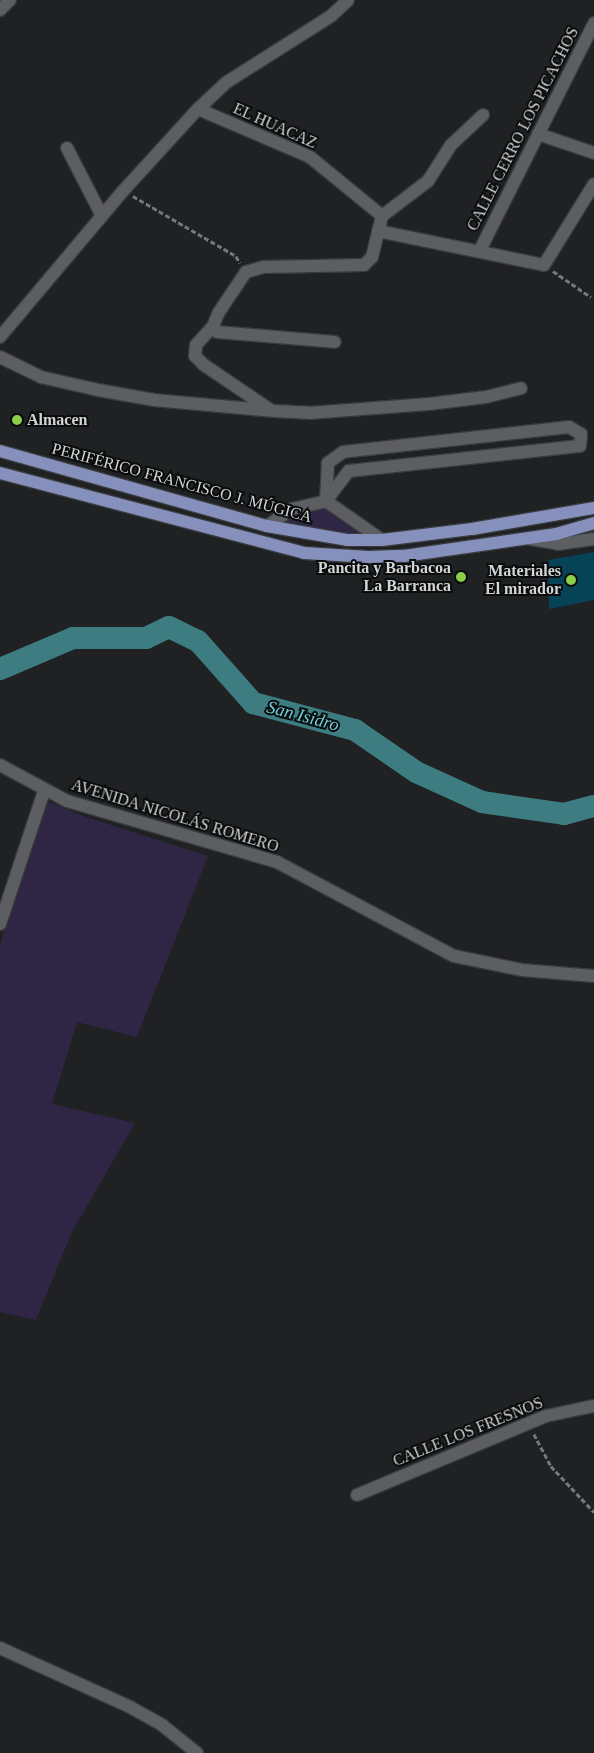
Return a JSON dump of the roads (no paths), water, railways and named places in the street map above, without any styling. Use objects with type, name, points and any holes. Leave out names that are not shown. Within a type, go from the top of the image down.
[{"type":"main road","name":"PERIFÉRICO FRANCISCO J. MÚGICA","points":[[0,451],[267,526],[347,540],[382,540],[472,529],[594,508]]},
{"type":"main road","points":[[0,473],[304,553],[369,557],[404,556],[529,538],[594,523]]},
{"type":"street","points":[[0,10],[10,0]]},
{"type":"street","points":[[0,337],[123,191],[198,110],[227,82],[331,16],[348,0]]},
{"type":"street","name":"CALLE CERRO LOS PICACHOS","points":[[480,250],[594,23]]},
{"type":"street","name":"EL HUACAZ","points":[[198,110],[310,157],[382,216]]},
{"type":"street","points":[[273,411],[195,356],[196,345],[213,326],[218,312],[246,272],[258,267],[364,265],[372,257],[382,216],[428,181],[451,145],[483,115]]},
{"type":"street","points":[[538,134],[594,153]]},
{"type":"street","points":[[67,148],[102,216]]},
{"type":"street","points":[[378,230],[544,265],[594,184]]},
{"type":"street","points":[[213,326],[217,332],[335,342]]},
{"type":"street","points":[[0,357],[41,377],[98,390],[154,400],[273,411],[309,413],[429,404],[486,397],[521,388]]},
{"type":"street","points":[[267,526],[292,509],[326,501],[349,471],[580,446],[582,437],[574,427],[502,437],[400,445],[334,456],[328,463],[326,501]]},
{"type":"street","points":[[564,428],[565,447]]},
{"type":"street","points":[[502,437],[504,454]]},
{"type":"street","points":[[400,445],[403,464]]},
{"type":"street","points":[[326,501],[382,540]]},
{"type":"street","points":[[529,538],[558,544],[594,539]]},
{"type":"street","name":"AVENIDA NICOLÁS ROMERO","points":[[0,765],[67,802],[277,862],[454,956],[522,970],[594,976]]},
{"type":"street","points":[[0,924],[44,791]]},
{"type":"street","name":"CALLE LOS FRESNOS","points":[[357,1494],[546,1416],[594,1406]]},
{"type":"street","points":[[0,1648],[130,1707],[162,1725],[197,1753]]},
{"type":"waterway","name":"San Isidro","points":[[0,669],[73,638],[146,638],[169,627],[198,641],[253,703],[355,730],[416,772],[482,802],[564,814],[594,806]]},
{"type":"place","name":"Almacen","points":[[17,420]]},
{"type":"place","name":"Pancita y Barbacoa La Barranca","points":[[461,577]]},
{"type":"place","name":"Materiales El mirador","points":[[571,580]]}]
